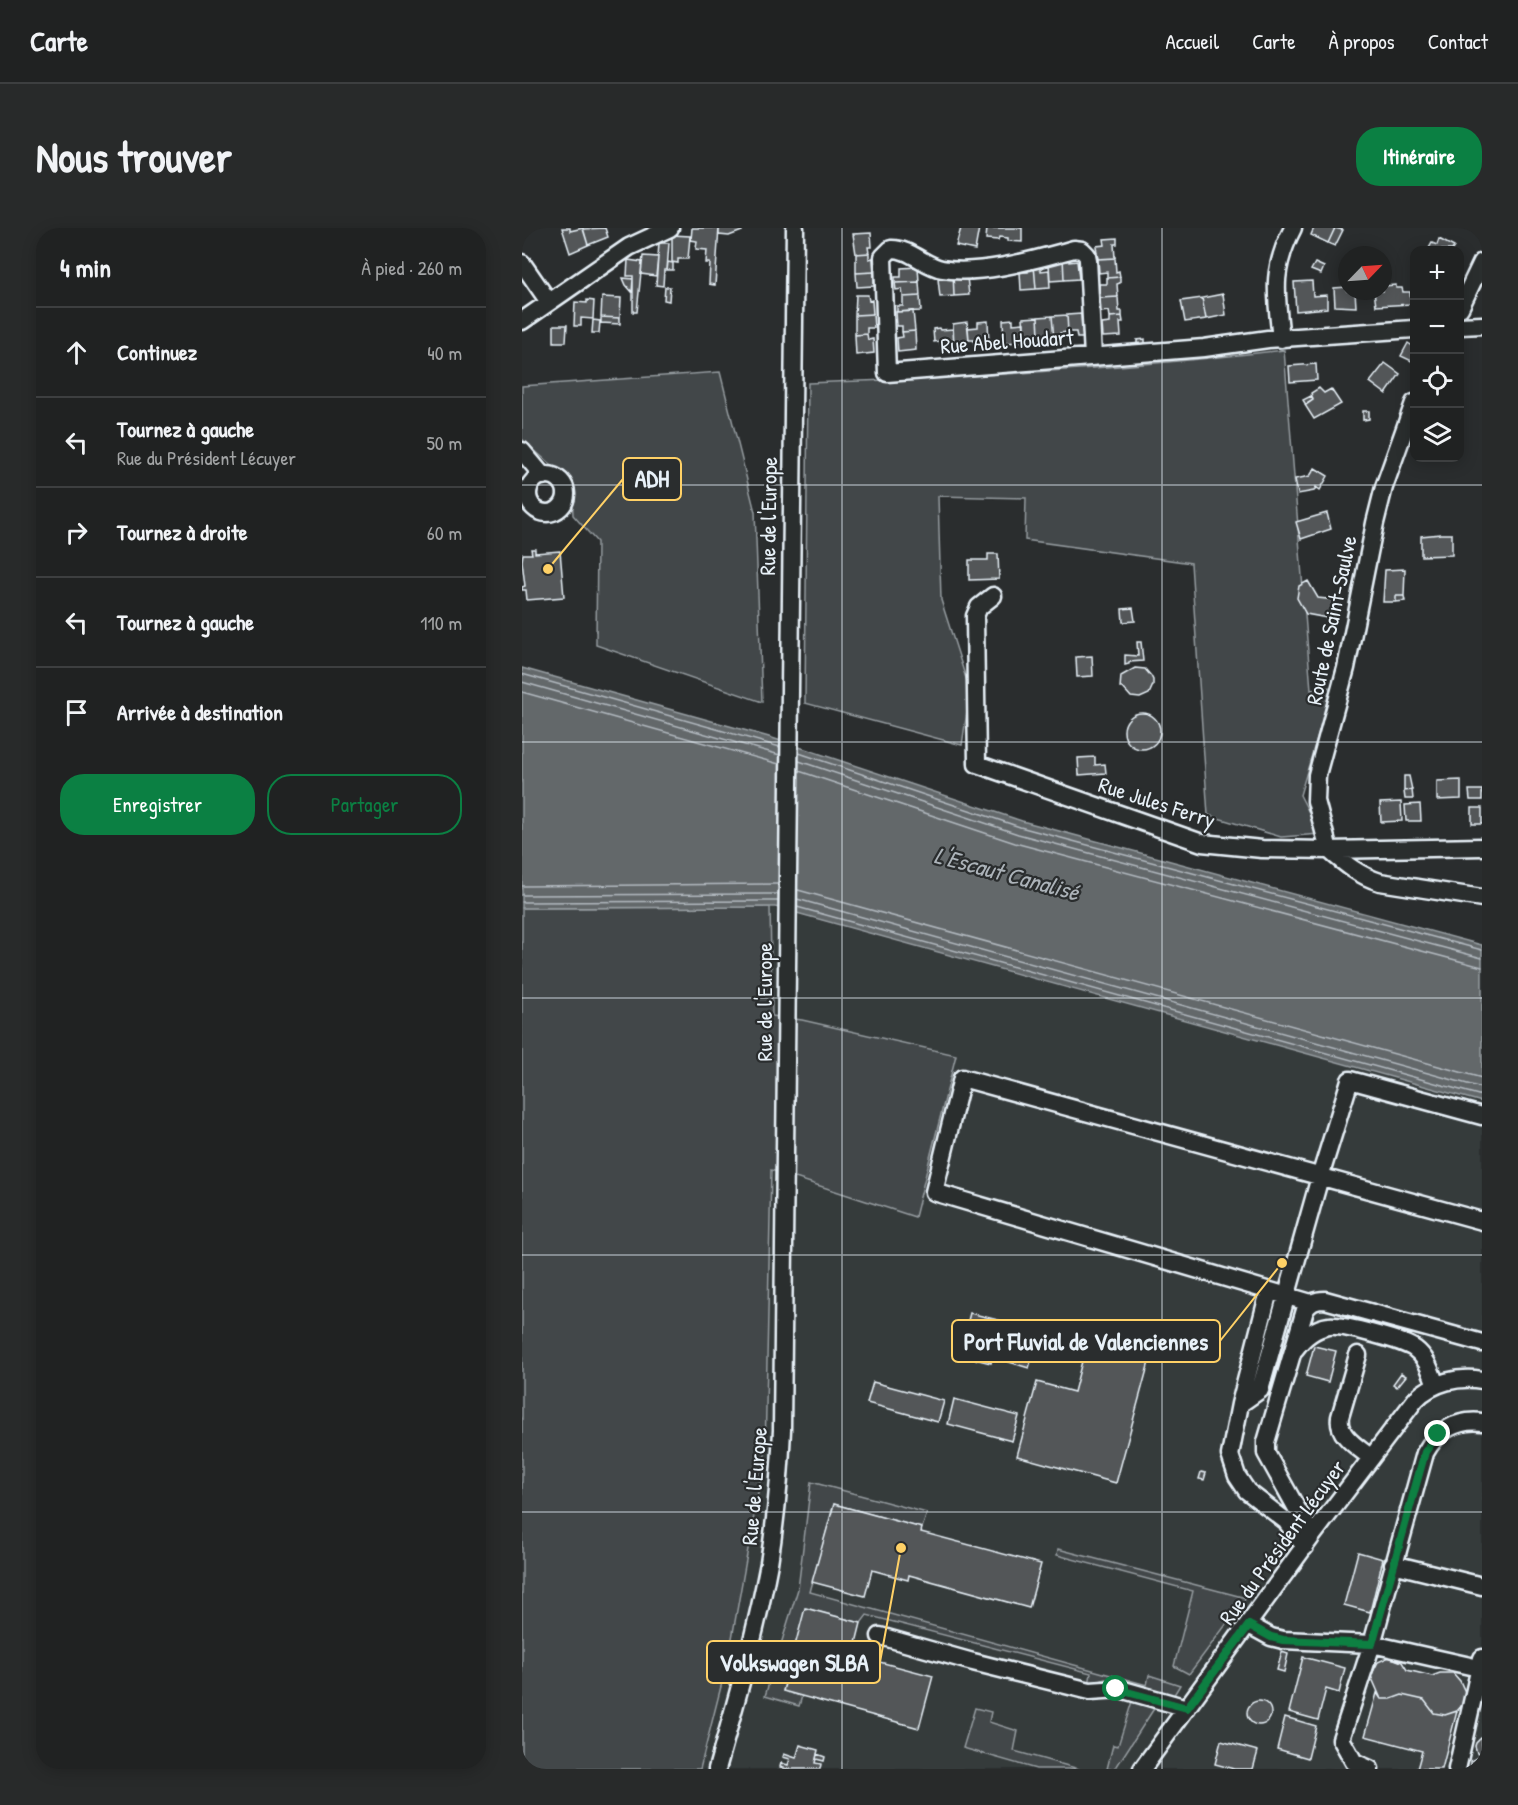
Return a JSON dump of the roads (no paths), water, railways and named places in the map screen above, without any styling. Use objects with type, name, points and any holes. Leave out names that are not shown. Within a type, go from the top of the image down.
[{"type":"street","points":[[522,321],[629,247],[670,228]]},
{"type":"street","name":"Rue de l'Europe","points":[[717,1769],[763,1590],[779,1484],[783,1406],[795,228]]},
{"type":"street","points":[[1281,339],[1276,273],[1280,256],[1293,228]]},
{"type":"street","name":"Rue Abel Houdart","points":[[900,249],[933,266],[951,270],[997,267],[1074,249],[1082,250],[1088,260],[1093,357],[886,373],[882,261],[888,251],[900,249]]},
{"type":"street","points":[[1464,300],[1482,261]]},
{"type":"street","points":[[522,263],[549,302]]},
{"type":"street","points":[[1464,326],[1482,325]]},
{"type":"street","points":[[1093,357],[1410,329]]},
{"type":"street","name":"Route de Saint-Saulve","points":[[1329,850],[1316,801],[1317,775],[1346,668],[1384,487],[1412,408]]},
{"type":"street","points":[[522,451],[543,476]]},
{"type":"street","name":"Rue Jules Ferry","points":[[993,596],[979,607],[975,616],[977,764],[1192,841],[1262,849],[1482,847]]},
{"type":"street","points":[[1329,850],[1349,867],[1380,882],[1482,898]]},
{"type":"street","points":[[1311,1304],[934,1192],[962,1078],[1482,1221]]},
{"type":"street","points":[[1240,1404],[1260,1390],[1350,1080],[1482,1116]]},
{"type":"street","points":[[1269,1291],[1240,1404],[1230,1449],[1231,1460],[1237,1476],[1252,1496],[1286,1521],[1308,1542]]},
{"type":"street","points":[[1308,1542],[1266,1453],[1266,1442],[1305,1311],[1311,1304],[1316,1300],[1325,1300],[1482,1343]]},
{"type":"street","points":[[1292,1352],[1305,1338],[1318,1329],[1327,1326],[1341,1326],[1412,1346],[1425,1359],[1436,1385]]},
{"type":"street","points":[[1358,1355],[1340,1417],[1340,1425],[1348,1439],[1371,1458]]},
{"type":"street","name":"Rue du Président Lécuyer","points":[[1142,1769],[1416,1399],[1436,1385],[1454,1379],[1482,1380]]},
{"type":"street","points":[[1370,1769],[1354,1762],[1341,1739],[1372,1644],[1425,1452],[1438,1434],[1451,1426],[1466,1422],[1482,1422]]},
{"type":"street","points":[[1393,1564],[1482,1586]]},
{"type":"street","points":[[1249,1625],[1271,1637],[1283,1640],[1372,1644],[1481,1662],[1458,1769]]},
{"type":"street","points":[[880,1636],[1090,1691],[1120,1689],[1187,1708]]},
{"type":"water","name":"L'Escaut Canalisé","points":[[522,668],[769,737],[1022,821],[1482,945],[1482,1102],[775,907],[522,908]]},
{"type":"place","name":"ADH","points":[[548,569]]},
{"type":"place","name":"Port Fluvial de Valenciennes","points":[[1282,1263]]},
{"type":"place","name":"Volkswagen SLBA","points":[[901,1548]]}]
